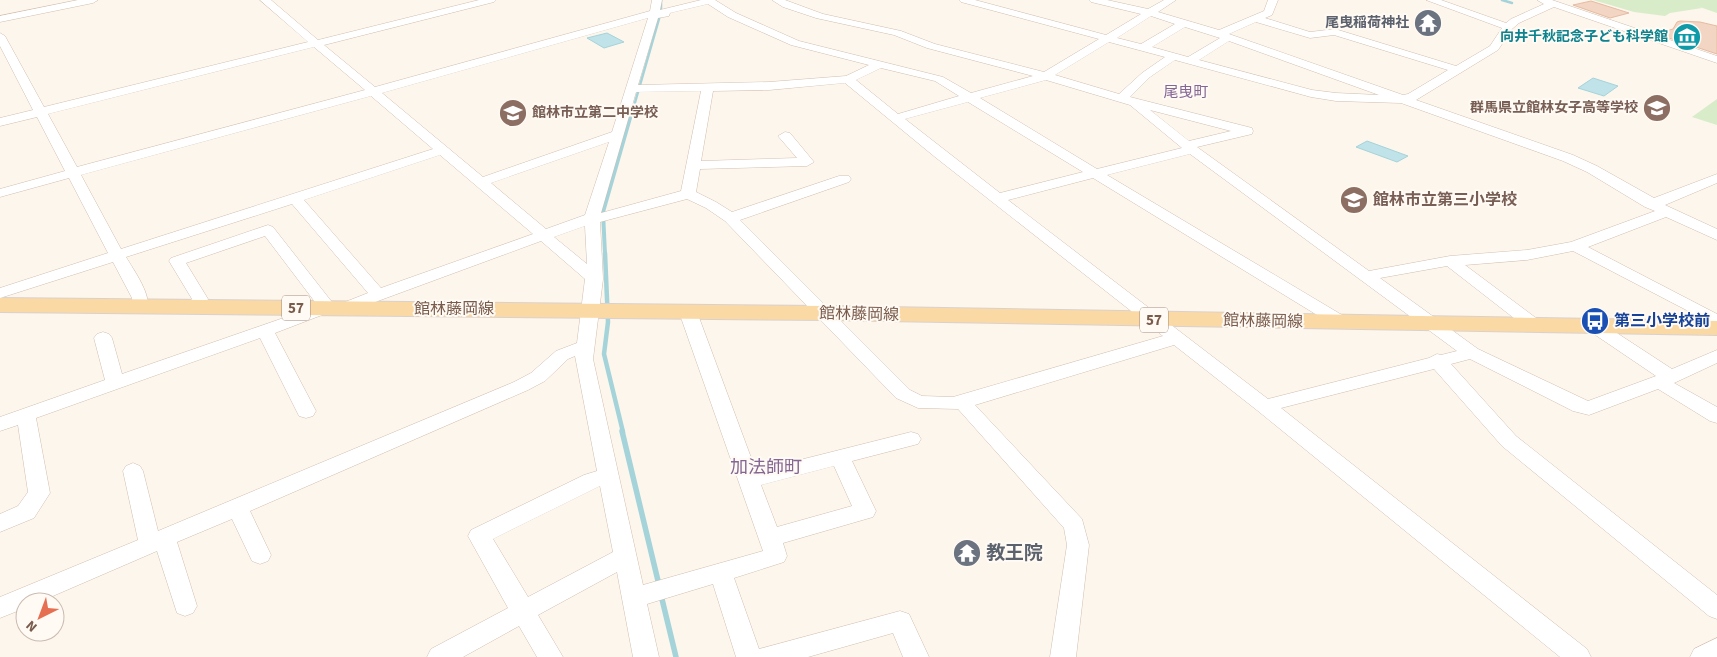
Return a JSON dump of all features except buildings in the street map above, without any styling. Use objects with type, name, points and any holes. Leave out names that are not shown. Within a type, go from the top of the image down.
[{"type":"main road","name":"館林藤岡線","points":[[0,305],[826,313],[1717,328]]},
{"type":"street","points":[[0,19],[93,0]]},
{"type":"street","points":[[265,0],[594,279]]},
{"type":"street","points":[[0,122],[491,0]]},
{"type":"street","points":[[646,657],[584,359],[594,279],[592,218],[657,0]]},
{"type":"street","points":[[777,0],[820,16],[897,33],[931,46],[1046,76],[1128,101],[1247,131],[998,198]]},
{"type":"street","points":[[964,0],[1320,95],[1402,99],[1412,97],[1494,48],[1508,26],[1515,21],[1553,4]]},
{"type":"street","points":[[1094,0],[1151,13],[1224,36],[1579,162],[1650,204],[1717,235]]},
{"type":"street","points":[[896,118],[1046,76],[1171,0]]},
{"type":"street","points":[[1191,60],[1224,36],[1268,13],[1273,0]]},
{"type":"street","points":[[1431,0],[1508,26]]},
{"type":"street","points":[[1541,0],[1717,60]]},
{"type":"street","points":[[0,193],[252,123],[261,123],[653,15],[665,14],[666,11],[673,9],[709,1],[740,19],[795,43],[939,79],[1341,322]]},
{"type":"street","points":[[1256,19],[1310,35],[1335,32],[1459,70]]},
{"type":"street","points":[[1144,47],[1184,23]]},
{"type":"street","points":[[0,36],[140,298],[140,306]]},
{"type":"street","points":[[1128,101],[1146,75],[1174,56]]},
{"type":"street","points":[[631,89],[769,86],[848,79],[881,64]]},
{"type":"street","points":[[848,79],[1265,406],[1578,657]]},
{"type":"street","points":[[688,194],[708,87]]},
{"type":"street","points":[[1128,101],[1472,353],[1580,406],[1588,408],[1665,379],[1717,356]]},
{"type":"street","points":[[481,182],[618,134]]},
{"type":"street","points":[[694,166],[807,162],[785,136]]},
{"type":"street","points":[[0,293],[443,150]]},
{"type":"street","points":[[1650,204],[1661,202],[1717,178]]},
{"type":"street","points":[[730,218],[844,179]]},
{"type":"street","points":[[0,424],[265,330],[378,296],[592,218],[607,217],[688,194],[711,205],[730,218],[826,313],[903,394],[918,402],[952,404],[962,402],[1177,338]]},
{"type":"street","points":[[295,198],[378,296]]},
{"type":"street","points":[[1366,276],[1450,261],[1527,256],[1575,246],[1667,212]]},
{"type":"street","points":[[195,307],[200,299],[177,261],[268,230],[335,308]]},
{"type":"street","points":[[1575,246],[1717,321]]},
{"type":"street","points":[[1450,261],[1534,326]]},
{"type":"street","points":[[633,598],[776,556],[688,312]]},
{"type":"street","points":[[1594,326],[1717,416]]},
{"type":"street","points":[[265,330],[306,411]]},
{"type":"street","points":[[103,338],[115,384]]},
{"type":"street","points":[[0,608],[521,386],[538,377],[562,355],[585,346]]},
{"type":"street","points":[[1265,406],[1437,360],[1472,353]]},
{"type":"street","points":[[1437,360],[1509,441],[1717,609]]},
{"type":"street","points":[[962,402],[1074,525],[1078,545],[1063,657]]},
{"type":"street","points":[[0,523],[26,512],[39,493],[26,415]]},
{"type":"street","points":[[748,482],[911,439]]},
{"type":"street","points":[[770,538],[864,512],[840,458]]},
{"type":"street","points":[[133,470],[158,541],[185,606]]},
{"type":"street","points":[[550,657],[479,536],[591,481],[608,476]]},
{"type":"street","points":[[237,507],[260,556]]},
{"type":"street","points":[[440,657],[625,556]]},
{"type":"street","points":[[721,572],[749,657]]},
{"type":"street","points":[[768,657],[900,622],[916,657]]},
{"type":"street","points":[[1703,657],[1717,649]]},
{"type":"green space","points":[[1593,0],[1717,0],[1717,13],[1697,6],[1702,8],[1670,13],[1665,16],[1634,12]]},
{"type":"green space","points":[[1717,99],[1717,125],[1692,117]]},
{"type":"water","points":[[607,33],[624,42],[604,48],[587,38]]},
{"type":"water","points":[[1593,78],[1618,86],[1604,96],[1578,88]]},
{"type":"water","points":[[1367,141],[1408,156],[1397,162],[1356,147]]},
{"type":"waterway","points":[[632,113],[661,12],[661,0]]},
{"type":"waterway","points":[[1502,0],[1512,3]]},
{"type":"waterway","points":[[605,254],[603,212],[632,111]]},
{"type":"waterway","points":[[605,253],[608,322],[604,354],[623,432]]},
{"type":"waterway","points":[[622,431],[659,585]]},
{"type":"waterway","points":[[661,595],[676,657]]},
{"type":"place","name":"尾曳稲荷神社","points":[[1428,23]]},
{"type":"place","name":"向井千秋記念子ども科学館","points":[[1687,37]]},
{"type":"place","name":"群馬県立館林女子高等学校","points":[[1657,108]]},
{"type":"place","name":"館林市立第二中学校","points":[[513,113]]},
{"type":"place","name":"館林市立第三小学校","points":[[1354,200]]},
{"type":"place","name":"第三小学校前","points":[[1595,321]]},
{"type":"place","name":"教王院","points":[[967,553]]},
{"type":"district","name":"尾曳町","points":[[1186,92]]},
{"type":"district","name":"加法師町","points":[[766,467]]}]
